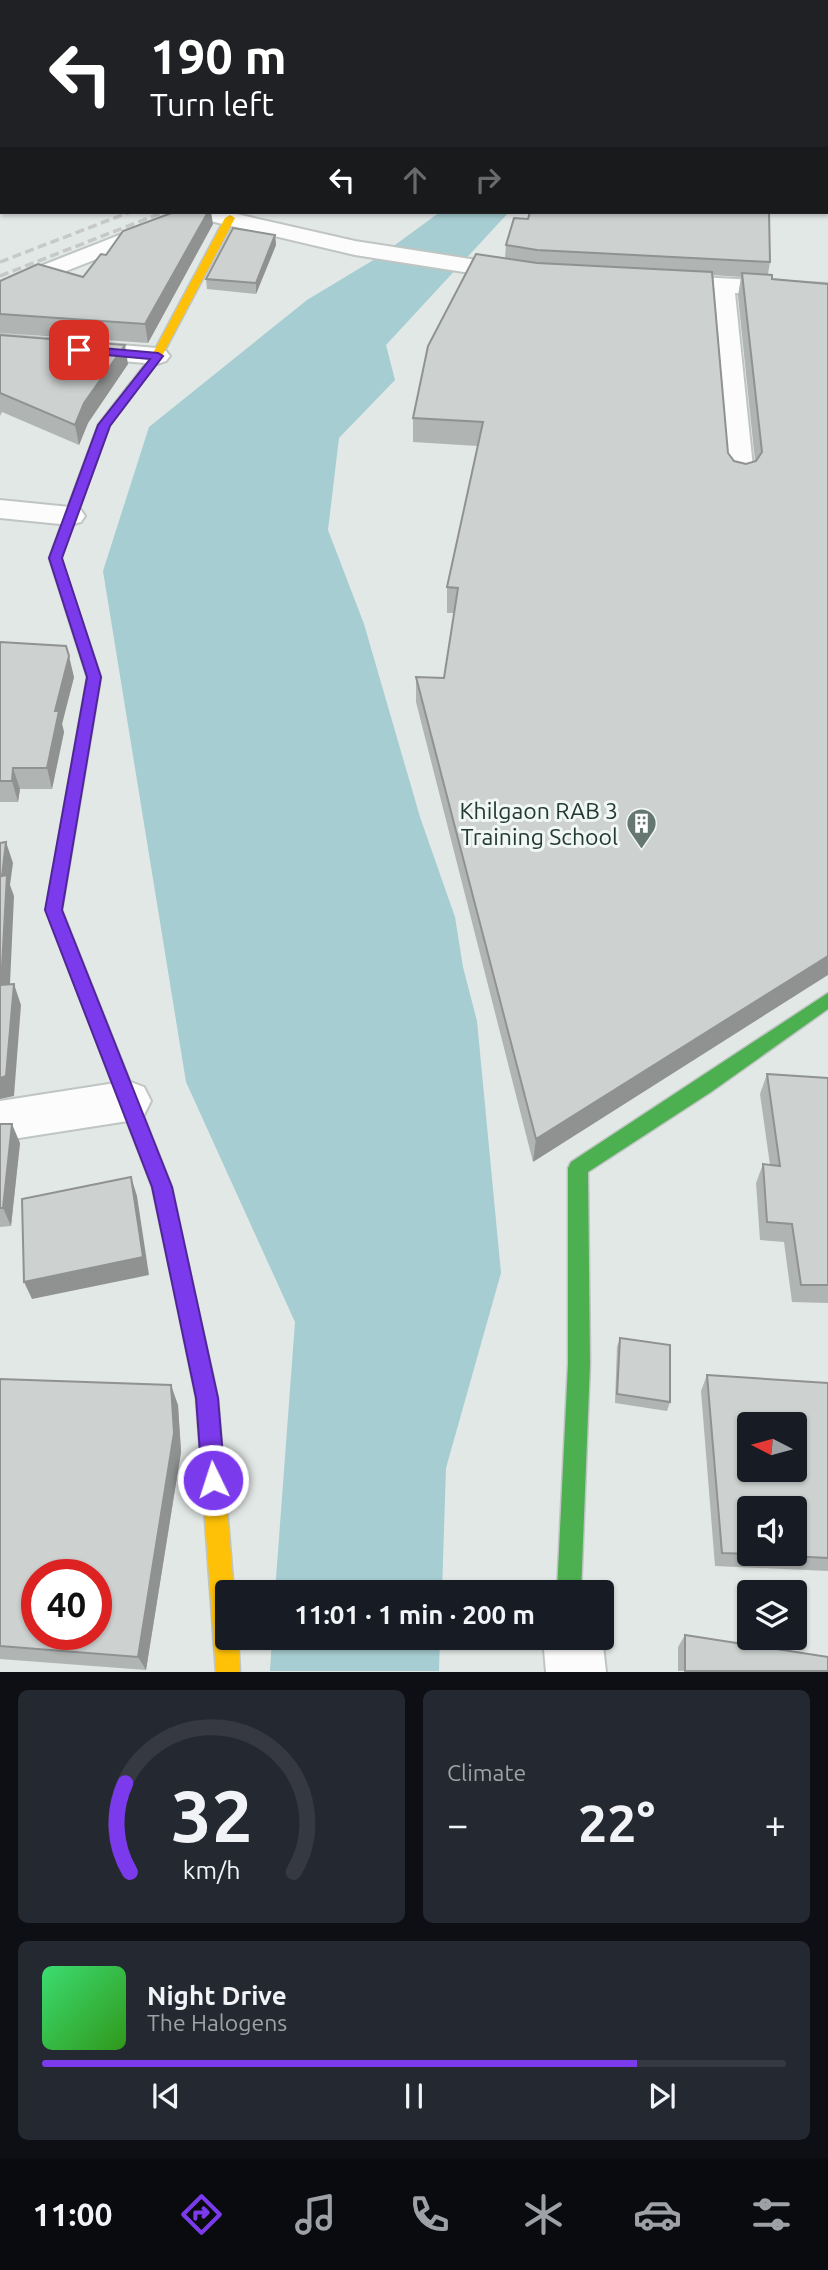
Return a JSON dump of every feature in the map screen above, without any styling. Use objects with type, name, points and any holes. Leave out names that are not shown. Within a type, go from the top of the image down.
[{"type":"street","points":[[0,290],[190,214]]},
{"type":"street","points":[[211,214],[380,253],[550,276]]},
{"type":"street","points":[[228,1671],[207,1398],[162,1187],[54,910],[94,677],[55,558],[104,425],[158,356],[230,218]]},
{"type":"street","points":[[642,281],[828,290]]},
{"type":"street","points":[[722,285],[740,477]]},
{"type":"street","points":[[0,344],[158,356]]},
{"type":"street","points":[[0,509],[71,516]]},
{"type":"street","points":[[568,1580],[579,1364],[578,1167],[704,1086],[828,1000]]},
{"type":"street","points":[[0,1121],[128,1101]]},
{"type":"street","points":[[574,1650],[576,1671]]},
{"type":"water","points":[[437,214],[507,214],[386,345],[395,380],[339,438],[328,530],[364,624],[420,817],[455,917],[463,967],[477,1021],[501,1273],[446,1468],[442,1580],[276,1580],[295,1322],[186,1082],[103,571],[149,427],[307,300],[380,256]]},
{"type":"water","points":[[271,1650],[440,1650],[439,1671],[270,1671]]},
{"type":"building","points":[[169,214],[207,214],[145,324],[0,314],[0,281],[38,264],[83,277],[101,254],[106,255],[123,231]]},
{"type":"building","points":[[529,214],[769,214],[770,262],[537,250],[506,245],[514,218],[528,219]]},
{"type":"building","points":[[233,228],[275,235],[256,283],[206,279]]},
{"type":"building","points":[[476,254],[537,263],[712,272],[728,453],[734,461],[746,464],[756,461],[762,452],[742,273],[772,275],[772,279],[828,284],[828,956],[536,1139],[416,677],[444,678],[458,588],[447,587],[483,422],[413,418],[428,346]]},
{"type":"building","points":[[0,335],[125,345],[84,403],[75,425],[0,393]]},
{"type":"building","points":[[0,642],[66,646],[69,656],[55,711],[59,711],[47,768],[13,768],[12,781],[0,781]]},
{"type":"building","points":[[6,842],[2,876],[7,875],[1,985],[14,984],[6,1076],[0,1078],[0,843]]},
{"type":"building","points":[[767,1074],[828,1078],[828,1285],[801,1285],[792,1224],[767,1222],[763,1164],[780,1166]]},
{"type":"building","points":[[0,1124],[12,1124],[3,1208],[0,1208]]},
{"type":"building","points":[[131,1177],[143,1257],[24,1282],[22,1199]]},
{"type":"building","points":[[620,1338],[670,1345],[670,1402],[617,1394]]},
{"type":"building","points":[[707,1375],[828,1383],[828,1558],[807,1557],[807,1496],[737,1496],[737,1554],[722,1553]]},
{"type":"building","points":[[0,1379],[171,1385],[174,1433],[138,1657],[50,1650],[112,1650],[112,1559],[21,1559],[21,1648],[0,1646]]},
{"type":"building","points":[[685,1635],[737,1643],[737,1650],[782,1650],[828,1657],[828,1671],[685,1671]]},
{"type":"railway","points":[[0,262],[125,214]]},
{"type":"railway","points":[[0,276],[159,214]]},
{"type":"traffic: fast","points":[[135,384],[104,425],[55,558],[94,677],[54,910],[162,1187],[181,1276]]},
{"type":"traffic: fast","points":[[570,1580],[579,1364],[578,1168],[704,1086],[828,1000]]},
{"type":"traffic: slow","points":[[135,384],[157,356],[230,218]]},
{"type":"traffic: slow","points":[[181,1276],[207,1398],[228,1672]]},
{"type":"place","name":"Khilgaon RAB 3 Training School","points":[[641,851]]},
{"type":"route","points":[[79,350],[158,356],[104,425],[55,558],[94,677],[54,910],[162,1187],[207,1398],[213,1480]]}]
